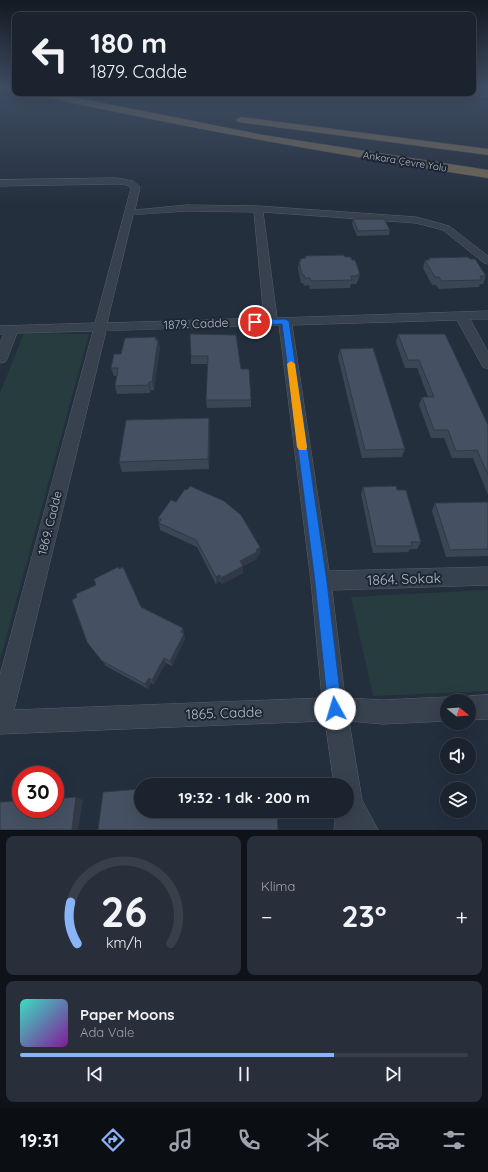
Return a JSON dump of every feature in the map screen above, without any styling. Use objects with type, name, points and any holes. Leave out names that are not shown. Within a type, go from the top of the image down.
[{"type":"highway","points":[[189,127],[231,137],[411,173]]},
{"type":"highway","name":"Ankara Çevre Yolu","points":[[206,127],[328,149],[488,174]]},
{"type":"highway","name":"Ankara Çevre Yolu","points":[[268,127],[353,142],[488,162]]},
{"type":"highway","name":"Ankara Çevre Yolu","points":[[285,127],[488,152]]},
{"type":"street","name":"1869. Cadde","points":[[0,184],[126,182],[136,187],[0,718]]},
{"type":"street","points":[[129,214],[188,208],[258,209],[427,222],[446,228],[488,261]]},
{"type":"street","points":[[258,209],[321,582],[335,709],[346,778]]},
{"type":"street","points":[[461,315],[488,364]]},
{"type":"street","name":"1879. Cadde","points":[[6,330],[488,315]]},
{"type":"street","points":[[0,359],[6,330]]},
{"type":"street","name":"1864. Sokak","points":[[321,582],[488,576]]},
{"type":"street","points":[[476,708],[488,707]]},
{"type":"street","name":"1865. Cadde","points":[[0,722],[335,709],[383,712],[440,709]]},
{"type":"street","points":[[354,805],[365,830]]},
{"type":"street","points":[[347,818],[347,830]]},
{"type":"green space","points":[[24,333],[89,334],[0,660],[0,393]]},
{"type":"green space","points":[[488,590],[488,691],[373,696],[351,597]]},
{"type":"building","points":[[353,219],[384,219],[390,230],[358,231]]},
{"type":"building","points":[[344,255],[345,257],[351,257],[352,260],[355,260],[360,274],[358,274],[358,276],[351,276],[352,280],[311,281],[310,278],[305,278],[304,275],[302,275],[299,261],[301,261],[300,259],[306,258],[305,256]]},
{"type":"building","points":[[468,257],[470,259],[475,259],[486,276],[480,276],[482,280],[441,281],[439,277],[435,277],[425,260],[430,260],[429,258]]},
{"type":"building","points":[[190,334],[236,335],[241,369],[249,369],[251,400],[206,400],[208,356],[191,356]]},
{"type":"building","points":[[398,334],[445,334],[488,425],[488,475],[477,450],[456,451],[448,430],[434,430],[422,397],[434,397],[419,360],[408,360]]},
{"type":"building","points":[[156,337],[155,340],[158,340],[152,382],[149,382],[149,385],[115,386],[118,368],[111,368],[114,354],[121,354],[125,338]]},
{"type":"building","points":[[373,348],[405,449],[365,450],[340,349]]},
{"type":"building","points":[[209,418],[208,459],[119,462],[126,420]]},
{"type":"building","points":[[190,486],[224,501],[241,515],[260,547],[256,550],[257,552],[240,561],[243,566],[221,578],[220,575],[216,577],[196,540],[159,523],[161,519],[158,518],[171,500],[176,502],[185,489],[187,490]]},
{"type":"building","points":[[396,486],[397,490],[406,490],[421,542],[411,542],[412,546],[376,546],[363,487]]},
{"type":"building","points":[[488,502],[488,549],[450,550],[435,503]]},
{"type":"building","points":[[118,567],[119,569],[123,567],[141,607],[183,628],[181,632],[184,634],[170,661],[164,658],[152,680],[149,678],[145,684],[102,661],[87,642],[72,600],[77,597],[76,594],[96,585],[94,579]]},
{"type":"building","points":[[134,790],[134,818],[277,818],[278,830],[98,830],[103,792]]},
{"type":"building","points":[[76,797],[72,830],[0,830],[0,802],[12,801],[12,818],[64,818],[64,798]]},
{"type":"slow traffic","points":[[291,364],[302,447]]},
{"type":"route","points":[[255,322],[285,321],[321,582],[335,709]]}]
